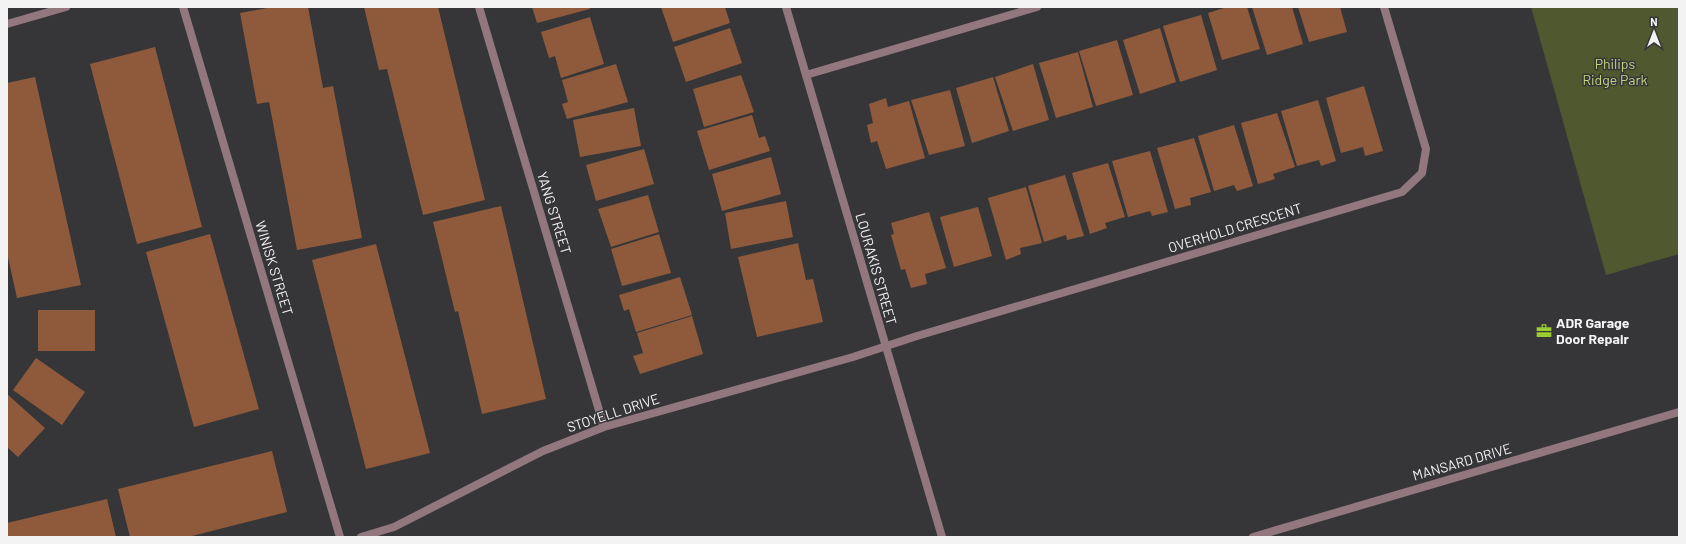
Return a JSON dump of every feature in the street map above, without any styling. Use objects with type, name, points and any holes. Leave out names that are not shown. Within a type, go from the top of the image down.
[{"type":"street","points":[[7,24],[66,7]]},
{"type":"street","name":"WINISK STREET","points":[[183,7],[340,537]]},
{"type":"street","name":"YANG STREET","points":[[479,7],[604,427]]},
{"type":"street","name":"LOURAKIS STREET","points":[[786,7],[942,537]]},
{"type":"street","points":[[806,75],[1037,7]]},
{"type":"street","name":"OVERHOLD CRESCENT","points":[[885,346],[1402,192],[1422,173],[1426,149],[1384,7]]},
{"type":"street","name":"STOYELL DRIVE","points":[[361,537],[394,527],[544,451],[604,427],[853,357],[885,346]]},
{"type":"street","name":"MANSARD DRIVE","points":[[1253,537],[1679,412]]},
{"type":"green space","name":"Philips Ridge Park","points":[[1531,7],[1679,7],[1679,254],[1606,275]]},
{"type":"building","points":[[272,7],[308,7],[323,88],[333,86],[362,238],[297,250],[269,102],[257,104],[240,13]]},
{"type":"building","points":[[364,7],[438,7],[485,200],[423,215],[387,69],[379,70]]},
{"type":"building","points":[[532,7],[589,7],[590,9],[537,23]]},
{"type":"building","points":[[661,7],[725,7],[730,23],[673,42]]},
{"type":"building","points":[[1227,7],[1247,7],[1260,49],[1222,60],[1208,13]]},
{"type":"building","points":[[1252,7],[1292,7],[1303,44],[1267,55]]},
{"type":"building","points":[[1298,7],[1340,7],[1347,32],[1309,42]]},
{"type":"building","points":[[1201,15],[1217,70],[1180,82],[1163,26]]},
{"type":"building","points":[[590,17],[604,64],[561,78],[555,56],[549,58],[541,32]]},
{"type":"building","points":[[730,28],[742,63],[686,82],[674,47]]},
{"type":"building","points":[[1160,28],[1176,82],[1140,94],[1123,40]]},
{"type":"building","points":[[1117,40],[1133,95],[1096,106],[1079,51]]},
{"type":"building","points":[[155,47],[202,227],[137,244],[90,64]]},
{"type":"building","points":[[1078,52],[1093,107],[1056,118],[1039,63]]},
{"type":"building","points":[[616,64],[628,102],[567,119],[562,104],[568,102],[562,80]]},
{"type":"building","points":[[1033,64],[1049,120],[1013,131],[995,77]]},
{"type":"building","points":[[741,75],[754,112],[704,127],[693,89]]},
{"type":"building","points":[[35,77],[81,285],[17,298],[7,253],[7,83]]},
{"type":"building","points":[[993,77],[1009,131],[972,143],[956,88]]},
{"type":"building","points":[[1364,86],[1383,151],[1365,156],[1363,147],[1341,153],[1326,98]]},
{"type":"building","points":[[950,90],[965,146],[929,155],[911,100]]},
{"type":"building","points":[[886,98],[888,107],[909,101],[925,158],[886,169],[877,141],[871,143],[867,125],[873,123],[869,104]]},
{"type":"building","points":[[1318,100],[1336,161],[1321,166],[1319,160],[1297,166],[1281,111]]},
{"type":"building","points":[[634,108],[641,146],[580,157],[573,120]]},
{"type":"building","points":[[1277,113],[1295,167],[1273,174],[1275,179],[1258,184],[1241,123]]},
{"type":"building","points":[[752,115],[759,138],[765,136],[770,151],[709,170],[697,131]]},
{"type":"building","points":[[1234,125],[1253,186],[1237,191],[1234,185],[1214,191],[1198,136]]},
{"type":"building","points":[[1194,138],[1211,192],[1190,198],[1191,205],[1175,209],[1157,148]]},
{"type":"building","points":[[644,149],[654,184],[596,201],[586,165]]},
{"type":"building","points":[[1150,151],[1168,212],[1152,216],[1150,211],[1128,217],[1112,161]]},
{"type":"building","points":[[771,157],[781,194],[722,211],[712,174]]},
{"type":"building","points":[[1108,163],[1125,217],[1105,223],[1107,228],[1090,234],[1072,173]]},
{"type":"building","points":[[1065,175],[1084,236],[1067,240],[1066,235],[1044,242],[1028,186]]},
{"type":"building","points":[[1026,187],[1042,243],[1020,248],[1021,254],[1006,260],[988,198]]},
{"type":"building","points":[[648,195],[659,232],[611,247],[598,209]]},
{"type":"building","points":[[786,201],[793,237],[731,249],[725,213]]},
{"type":"building","points":[[501,206],[546,399],[482,414],[458,311],[455,312],[433,222]]},
{"type":"building","points":[[978,207],[992,256],[954,267],[940,217]]},
{"type":"building","points":[[929,212],[946,268],[925,274],[927,284],[911,288],[905,269],[901,270],[891,235],[894,234],[891,223]]},
{"type":"building","points":[[210,234],[259,409],[194,427],[146,252]]},
{"type":"building","points":[[659,234],[671,273],[622,286],[611,249]]},
{"type":"building","points":[[798,243],[806,280],[813,279],[823,322],[757,337],[738,257]]},
{"type":"building","points":[[376,244],[430,453],[366,469],[312,260]]},
{"type":"building","points":[[680,277],[692,315],[636,332],[629,309],[624,311],[619,295]]},
{"type":"building","points":[[38,310],[95,310],[95,351],[38,351]]},
{"type":"building","points":[[692,316],[703,354],[640,374],[633,356],[643,353],[637,333]]},
{"type":"building","points":[[36,358],[85,392],[62,425],[13,390]]},
{"type":"building","points":[[7,394],[45,428],[18,457],[7,447]]},
{"type":"building","points":[[272,451],[287,512],[188,537],[130,537],[118,489]]},
{"type":"building","points":[[107,499],[116,537],[7,537],[7,523]]},
{"type":"place","name":"ADR Garage Door Repair","points":[[1544,331]]}]
